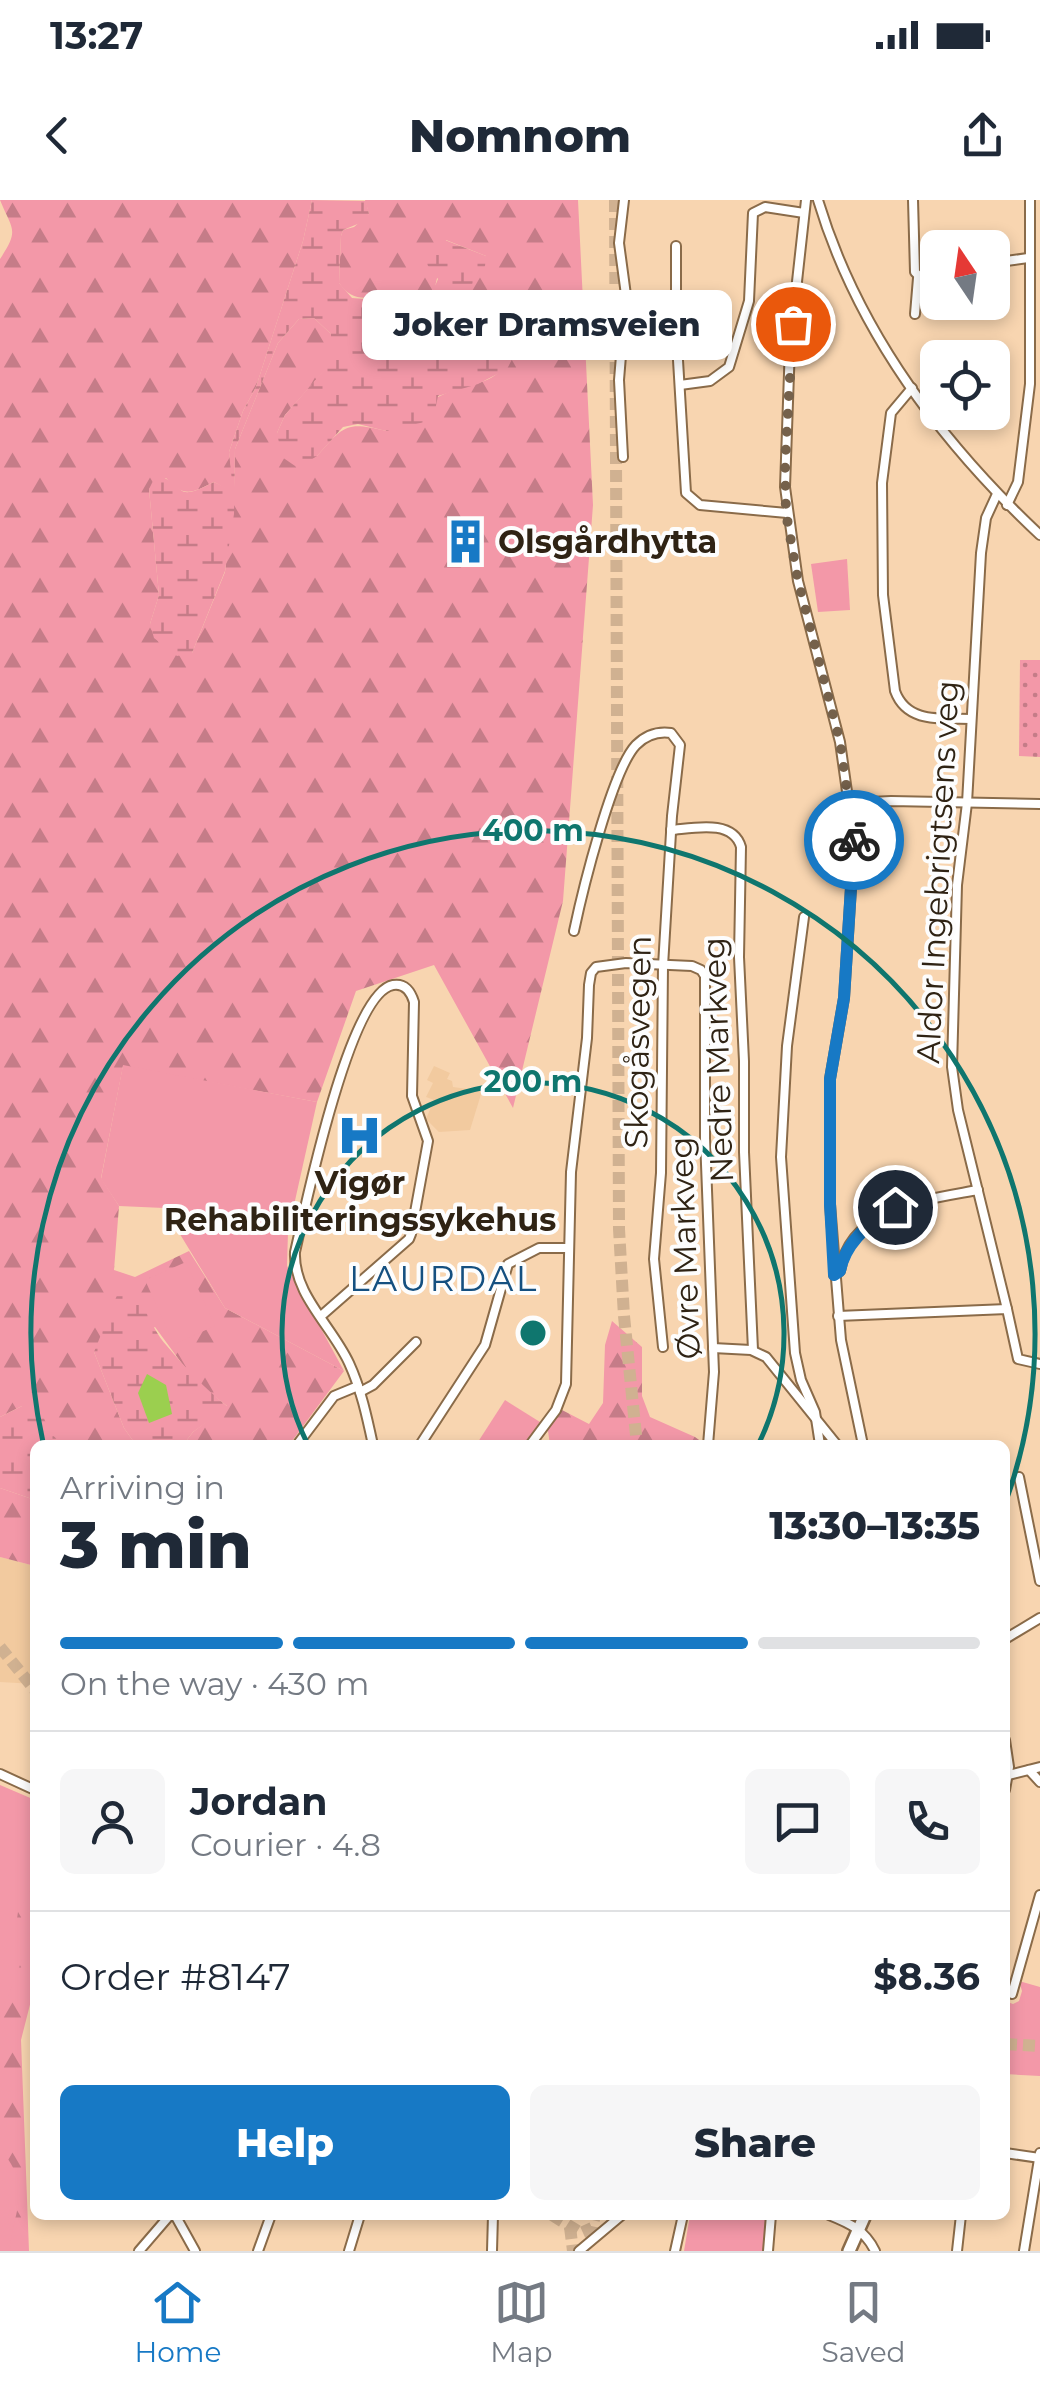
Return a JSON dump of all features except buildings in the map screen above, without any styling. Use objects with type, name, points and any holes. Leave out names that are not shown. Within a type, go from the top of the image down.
[{"type":"street","points":[[623,457],[619,380],[626,299],[619,254],[624,200]]},
{"type":"street","points":[[806,200],[788,369],[786,513],[798,581],[836,725],[850,803],[854,857],[847,962],[830,1089],[834,1275],[846,1376],[862,1440]]},
{"type":"street","points":[[818,200],[845,273],[912,388],[964,457],[1040,535]]},
{"type":"street","points":[[912,200],[914,269],[918,278],[916,314]]},
{"type":"street","points":[[1007,505],[1018,482],[1030,384],[1030,200]]},
{"type":"street","points":[[680,384],[710,380],[729,367],[749,301],[753,214],[765,207],[804,213]]},
{"type":"street","points":[[676,246],[676,327],[688,496],[704,506],[786,513]]},
{"type":"street","points":[[1010,260],[1028,258]]},
{"type":"street","points":[[626,299],[670,318],[676,327]]},
{"type":"street","points":[[912,388],[891,412],[882,483],[883,595],[894,683],[899,701],[911,714],[970,719]]},
{"type":"street","name":"Aldor Ingebrigtsens veg","points":[[997,494],[984,526],[957,886],[952,1067],[955,1098],[1018,1359],[1040,1364]]},
{"type":"street","name":"Skogåsvegen","points":[[574,931],[602,826],[626,760],[648,736],[666,732],[678,738],[680,745],[662,966],[661,1172],[654,1259],[663,1347]]},
{"type":"street","points":[[850,803],[892,800],[1040,804]]},
{"type":"street","name":"Nedre Markveg","points":[[671,830],[729,831],[738,837],[741,848],[739,957],[753,1350]]},
{"type":"street","points":[[804,917],[788,1046],[780,1174],[795,1353],[819,1440]]},
{"type":"street","points":[[534,1440],[556,1410],[566,1384],[571,1172],[591,973],[603,965],[662,966]]},
{"type":"street","name":"Øvre Markveg","points":[[662,966],[697,967],[704,976],[705,1138],[714,1348],[708,1440]]},
{"type":"street","points":[[321,1316],[409,1239],[428,1142],[414,1108],[414,1002],[408,990],[395,984],[372,1000],[352,1043],[329,1110],[298,1238],[296,1269],[304,1292],[344,1353],[373,1440]]},
{"type":"street","points":[[834,1275],[840,1271],[846,1249],[888,1212],[902,1204],[978,1190]]},
{"type":"street","points":[[423,1440],[485,1346],[508,1264],[539,1248],[570,1248]]},
{"type":"street","points":[[838,1316],[1007,1309]]},
{"type":"street","points":[[301,1440],[334,1396],[373,1385],[416,1342]]},
{"type":"street","points":[[714,1348],[753,1350],[771,1361],[833,1440]]},
{"type":"street","points":[[1019,1477],[1040,1582]]},
{"type":"street","points":[[1010,1636],[1040,1618]]},
{"type":"street","points":[[1010,1775],[1040,1767]]},
{"type":"street","points":[[1029,1770],[1040,1782]]},
{"type":"street","points":[[0,1774],[30,1788]]},
{"type":"street","points":[[1012,1994],[1040,1895]]},
{"type":"street","points":[[1010,2154],[1040,2157],[1025,2247],[1040,2244]]},
{"type":"street","points":[[139,2251],[167,2220]]},
{"type":"street","points":[[176,2220],[189,2235],[195,2251]]},
{"type":"street","points":[[258,2251],[269,2220]]},
{"type":"street","points":[[349,2251],[358,2220]]},
{"type":"street","points":[[492,2251],[493,2220]]},
{"type":"street","points":[[579,2251],[616,2220]]},
{"type":"street","points":[[675,2251],[681,2220]]},
{"type":"street","points":[[768,2251],[771,2220]]},
{"type":"street","points":[[839,2220],[858,2229],[875,2251]]},
{"type":"street","points":[[849,2251],[862,2220]]},
{"type":"street","points":[[957,2251],[961,2220]]},
{"type":"shaded area","points":[[434,1066],[450,1073],[447,1079],[453,1087],[482,1091],[470,1130],[439,1132],[426,1119],[434,1100],[426,1097],[433,1083],[427,1080]]},
{"type":"shaded area","points":[[147,1374],[166,1385],[172,1414],[149,1423],[138,1393]]},
{"type":"shaded area","points":[[0,1557],[30,1565],[30,1684],[0,1682]]},
{"type":"green space","points":[[0,200],[312,200],[303,241],[256,387],[229,452],[234,488],[235,449],[278,343],[299,319],[314,318],[331,334],[331,363],[285,415],[277,433],[317,456],[346,428],[362,426],[386,431],[433,399],[493,377],[518,348],[511,307],[495,290],[474,300],[467,290],[486,256],[446,240],[434,291],[416,301],[406,299],[399,290],[366,298],[345,290],[339,283],[341,236],[343,230],[354,227],[369,214],[365,200],[578,200],[593,505],[563,901],[513,1108],[434,965],[356,991],[317,1102],[123,1066],[101,1178],[119,1206],[114,1270],[135,1277],[189,1251],[225,1308],[344,1371],[293,1440],[187,1440],[227,1406],[194,1380],[155,1327],[94,1352],[132,1440],[57,1440],[22,1406],[0,1417],[0,259],[12,230]],"holes":[[[166,478],[188,492],[214,482],[234,493],[225,572],[192,653],[150,624],[159,595],[149,489]]]},
{"type":"green space","points":[[312,200],[366,201],[369,214],[365,221],[343,230],[341,236],[339,283],[352,298],[365,299],[393,285],[406,299],[426,295],[438,279],[425,262],[436,243],[445,240],[486,256],[485,266],[468,290],[474,299],[495,290],[511,308],[518,348],[507,369],[478,384],[438,396],[433,420],[386,431],[358,424],[343,427],[317,456],[298,468],[282,457],[277,433],[285,415],[331,362],[331,334],[314,318],[299,319],[278,343],[235,449],[234,514],[225,571],[192,653],[177,656],[154,638],[150,624],[159,595],[149,489],[156,475],[186,492],[214,482],[233,491],[229,452],[256,387],[303,241]]},
{"type":"green space","points":[[847,559],[850,610],[818,612],[811,564]]},
{"type":"green space","points":[[1020,660],[1040,660],[1040,757],[1019,756]]},
{"type":"green space","points":[[123,1065],[317,1102],[288,1232],[287,1266],[344,1371],[225,1308],[164,1208],[119,1206],[101,1179]]},
{"type":"green space","points":[[186,1262],[215,1326],[174,1344],[145,1280]]},
{"type":"green space","points":[[122,1283],[136,1297],[167,1346],[228,1407],[187,1440],[132,1440],[94,1352]]},
{"type":"green space","points":[[612,1321],[642,1347],[642,1396],[650,1417],[699,1440],[549,1440],[547,1424],[562,1410],[589,1424],[603,1403],[605,1345]]},
{"type":"green space","points":[[505,1400],[540,1422],[527,1440],[479,1440]]},
{"type":"green space","points":[[38,1405],[57,1440],[30,1440],[30,1498],[0,1488],[0,1417],[22,1406]]},
{"type":"green space","points":[[0,1488],[30,1498],[30,1565],[0,1557]]},
{"type":"green space","points":[[0,1785],[30,1798],[30,1891],[18,1912],[16,1926],[22,1960],[0,2017]]},
{"type":"green space","points":[[0,1790],[30,1809],[30,2005],[21,2040],[29,2251],[0,2251]]},
{"type":"green space","points":[[1019,1981],[1040,1987],[1040,2076],[1010,2074],[1010,2003],[1019,2001]]},
{"type":"green space","points":[[0,2148],[20,2187],[10,2251],[0,2251]]},
{"type":"green space","points":[[689,2220],[766,2220],[763,2251],[684,2251]]},
{"type":"tunnel","points":[[615,200],[619,1229],[636,1440]]},
{"type":"tunnel","points":[[0,1647],[30,1684]]},
{"type":"tunnel","points":[[1010,2044],[1040,2046]]},
{"type":"tunnel","points":[[560,2220],[581,2233],[592,2228],[594,2220]]},
{"type":"tunnel","points":[[570,2227],[573,2251]]},
{"type":"way so far","points":[[793,324],[788,369],[786,513],[798,581],[840,742],[854,840]]},
{"type":"place","name":"Joker Dramsveien","points":[[793,324]]},
{"type":"place","name":"Olsgårdhytta","points":[[465,542]]},
{"type":"place","name":"Vigør Rehabiliteringssykehus","points":[[360,1135]]},
{"type":"district","name":"LAURDAL","points":[[444,1279]]},
{"type":"route","points":[[854,840],[844,998],[830,1079],[834,1275],[840,1271],[846,1249],[895,1207]]}]
